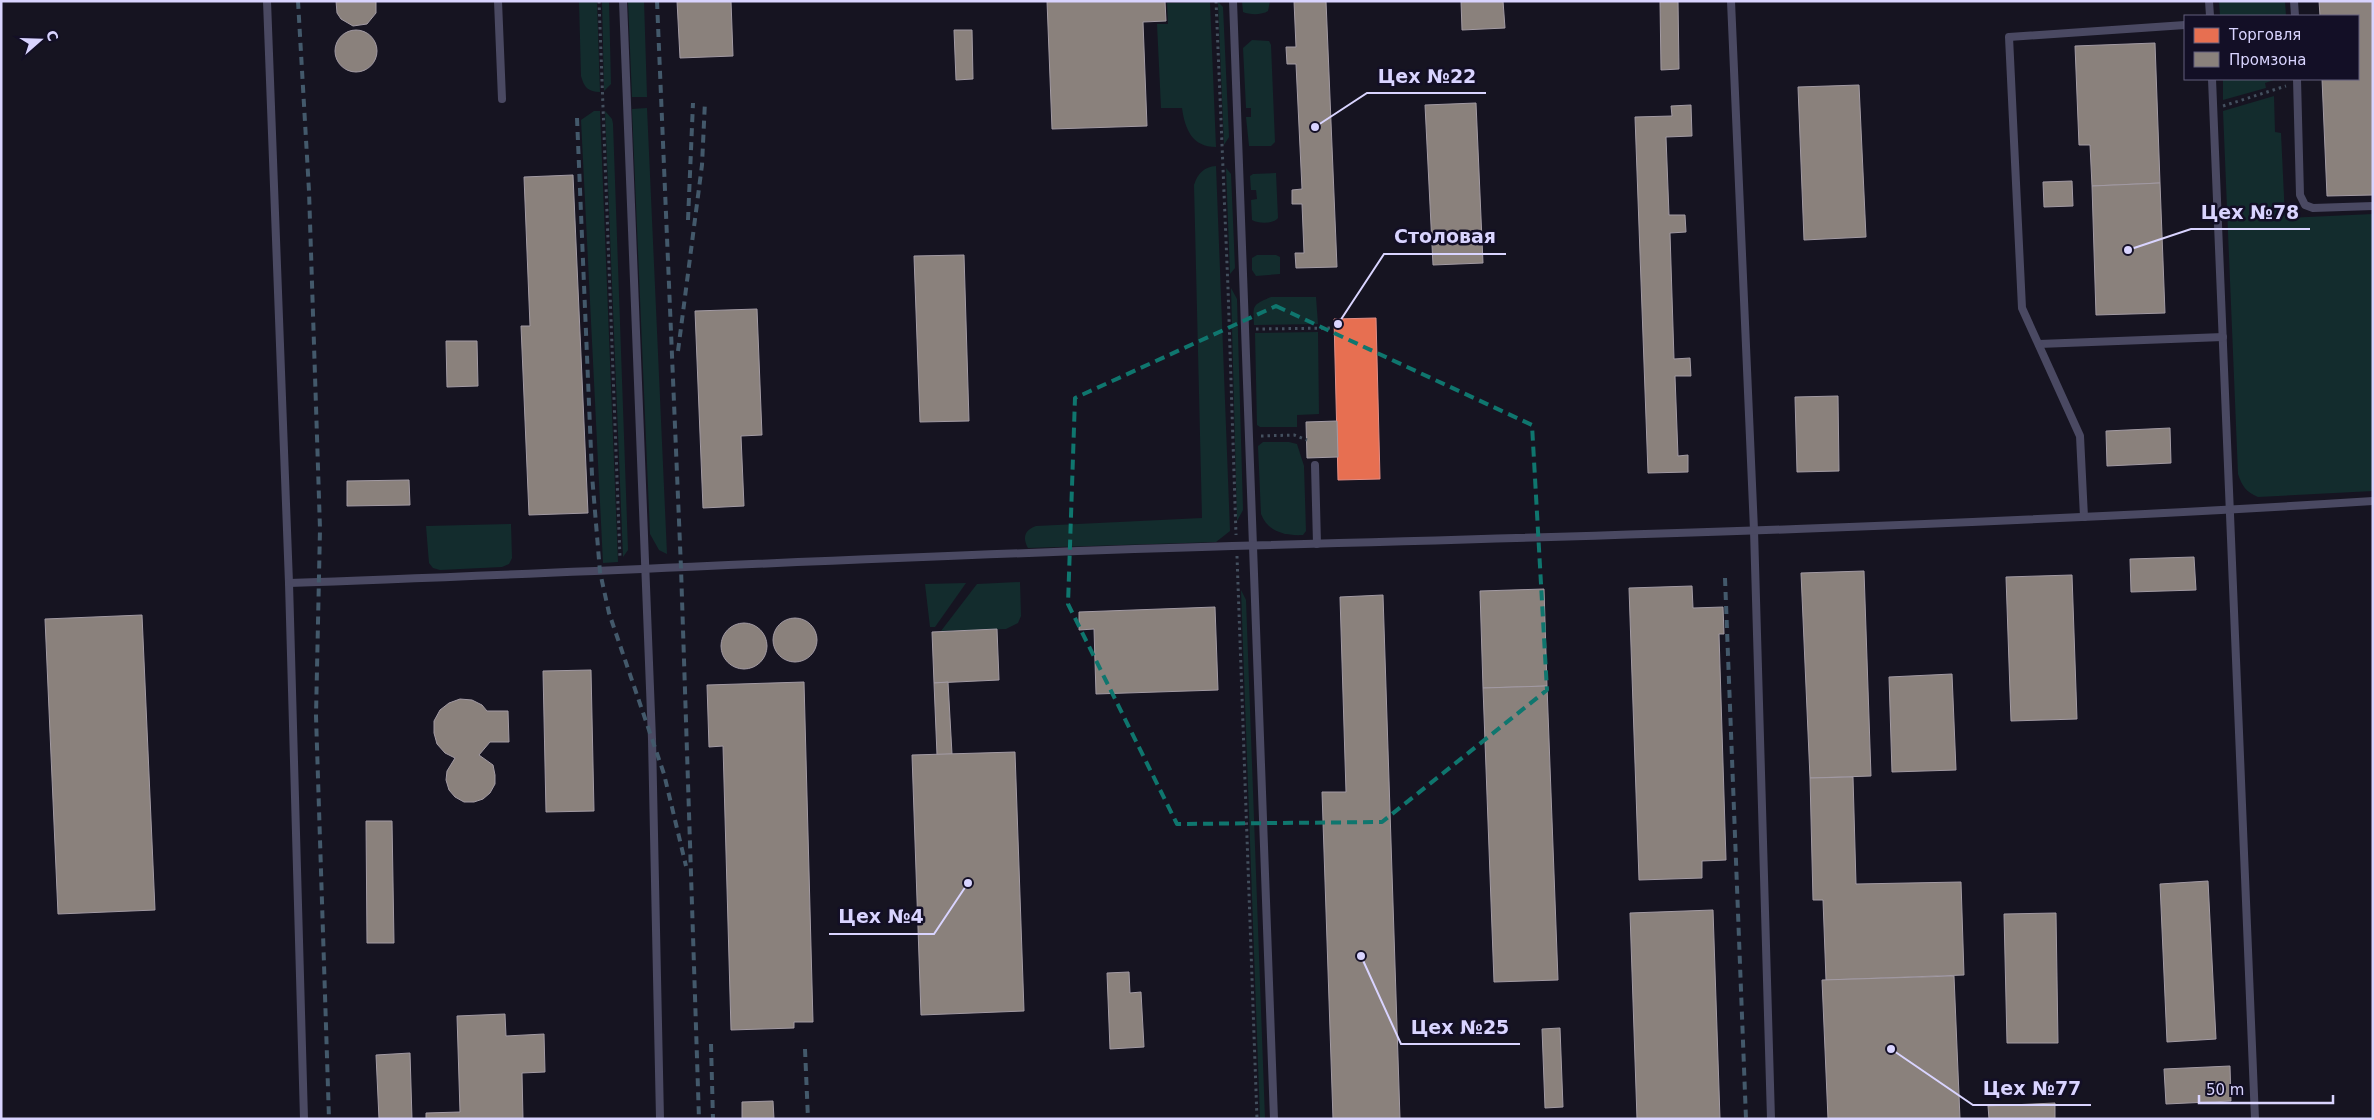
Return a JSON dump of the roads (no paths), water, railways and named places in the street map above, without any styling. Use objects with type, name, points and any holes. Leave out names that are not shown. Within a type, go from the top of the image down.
[{"type":"lane","points":[[267,1],[289,583],[304,1119]]},
{"type":"lane","points":[[498,1],[502,99]]},
{"type":"lane","points":[[623,1],[652,740],[660,1119]]},
{"type":"lane","points":[[1233,1],[1274,1119]]},
{"type":"lane","points":[[1731,1],[1754,530],[1771,1119]]},
{"type":"lane","points":[[2209,1],[2210,15]]},
{"type":"lane","points":[[2294,1],[2294,15]]},
{"type":"lane","points":[[2084,517],[2080,436],[2022,308],[2010,37],[2184,25]]},
{"type":"lane","points":[[2212,80],[2255,1119]]},
{"type":"lane","points":[[2297,81],[2300,195],[2305,205],[2313,208],[2373,206]]},
{"type":"lane","points":[[2039,344],[2223,337]]},
{"type":"lane","points":[[1315,464],[1317,544]]},
{"type":"lane","points":[[289,583],[1236,546],[1754,530],[2084,517],[2373,501]]},
{"type":"railway","points":[[298,1],[309,191],[320,529],[316,716],[329,1119]]},
{"type":"railway","points":[[657,1],[681,568],[699,1119]]},
{"type":"railway","points":[[678,351],[702,165],[705,101]]},
{"type":"railway","points":[[688,220],[693,103]]},
{"type":"railway","points":[[577,118],[592,475],[600,572],[609,613],[664,774],[686,866]]},
{"type":"railway","points":[[1725,578],[1746,1119]]},
{"type":"railway","points":[[711,1044],[713,1119]]},
{"type":"railway","points":[[805,1049],[808,1119]]},
{"type":"place","name":"Цех №22","points":[[1315,127]]},
{"type":"place","name":"Цех №78","points":[[2128,250]]},
{"type":"place","name":"Столовая","points":[[1338,324]]},
{"type":"place","name":"Цех №4","points":[[968,883]]},
{"type":"place","name":"Цех №25","points":[[1361,956]]},
{"type":"place","name":"Цех №77","points":[[1891,1049]]}]
